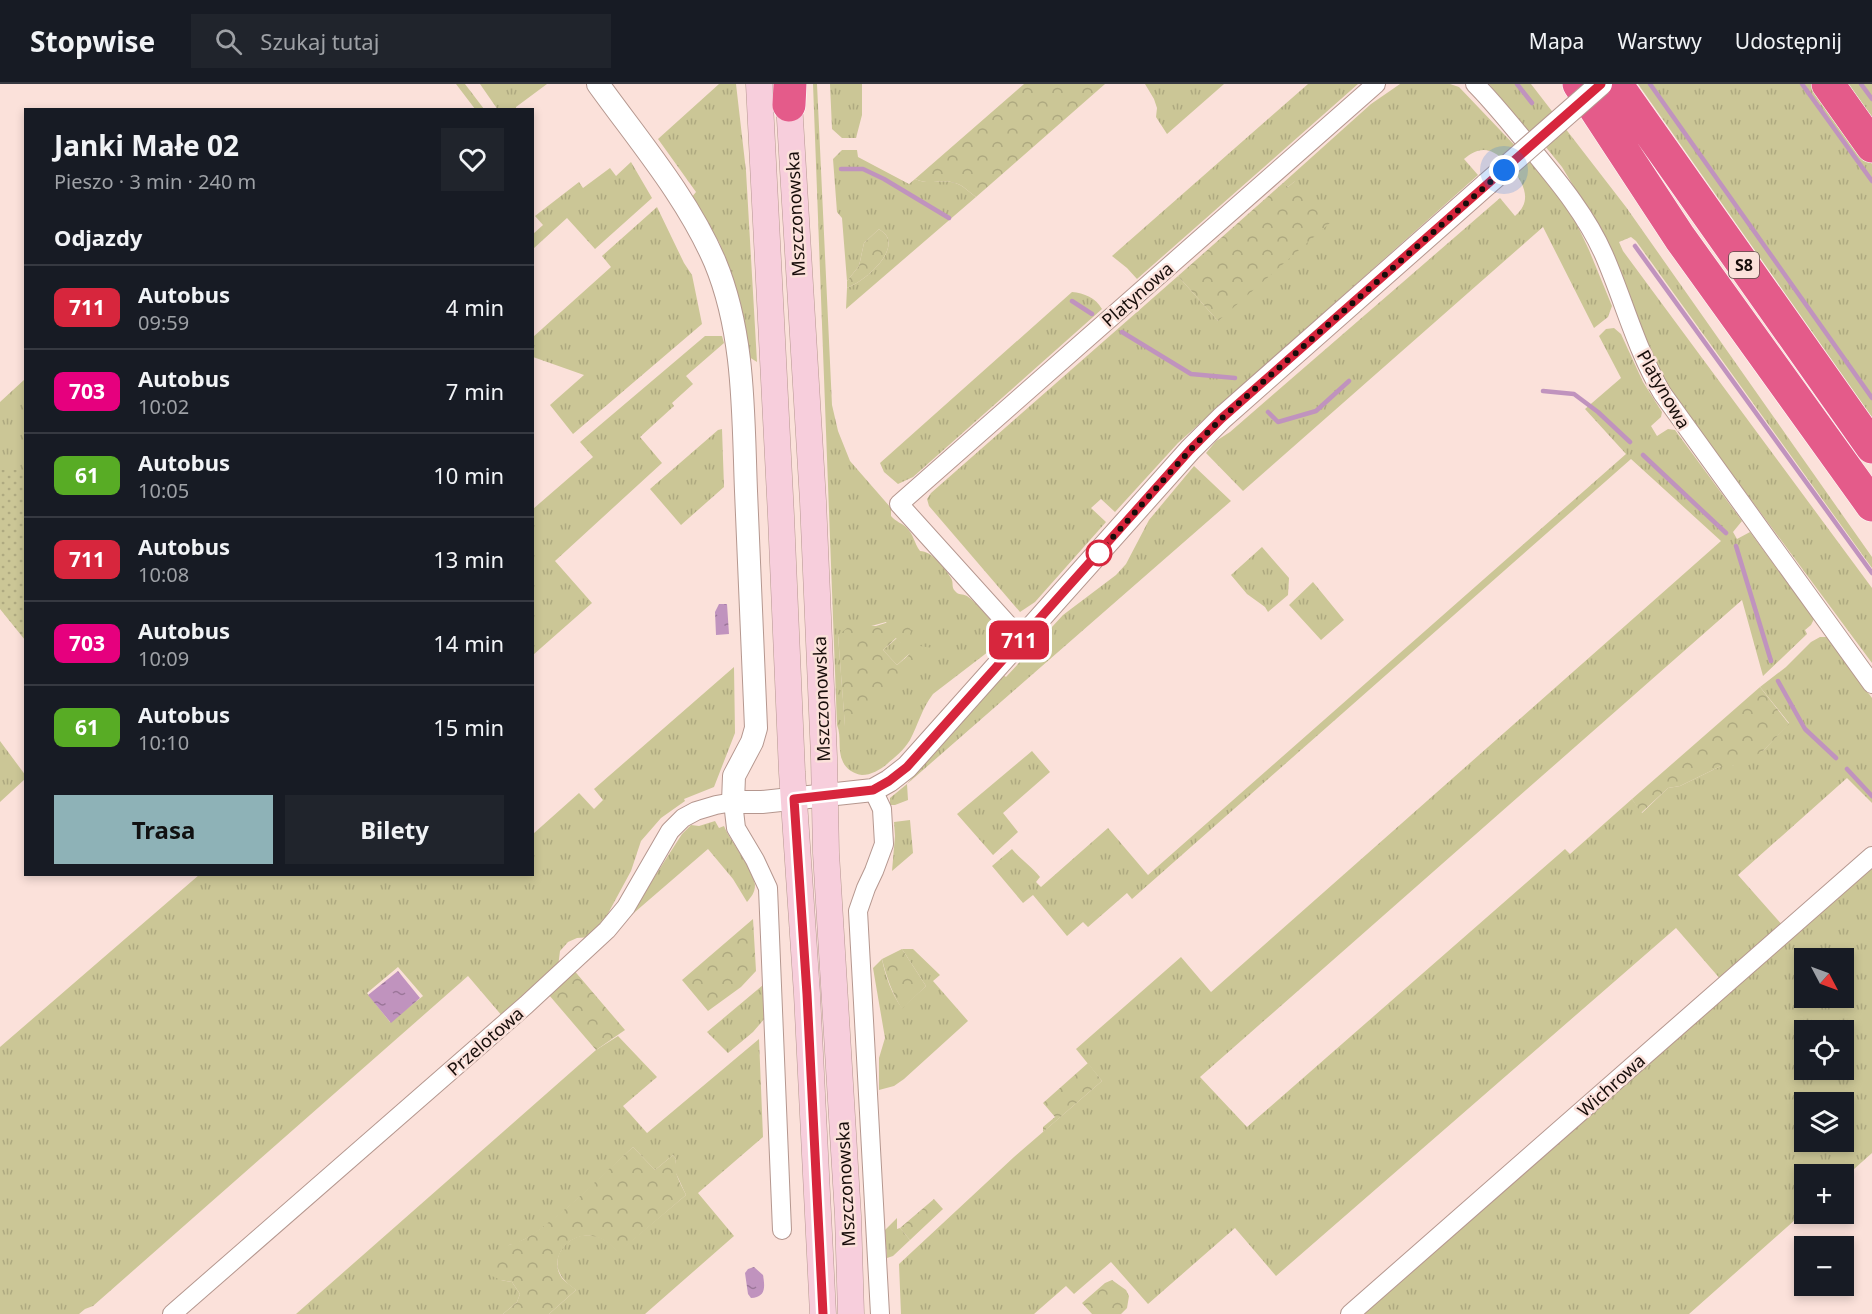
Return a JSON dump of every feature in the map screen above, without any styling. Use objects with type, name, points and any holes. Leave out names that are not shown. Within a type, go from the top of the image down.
[{"type":"highway","points":[[1559,84],[1680,237]]},
{"type":"highway","name":"S8","points":[[1579,84],[1680,237],[1872,505]]},
{"type":"highway","name":"S8","points":[[1616,84],[1872,447]]},
{"type":"highway","points":[[1828,84],[1872,146]]},
{"type":"main road","name":"Mszczonowska","points":[[759,84],[794,799],[807,994],[823,1314]]},
{"type":"main road","name":"Mszczonowska","points":[[789,91],[813,501],[824,796],[851,1314]]},
{"type":"street","points":[[598,84],[670,183],[696,225],[715,263],[732,317],[742,391],[756,728],[752,742],[734,776],[733,802],[736,828],[768,888],[782,1230]]},
{"type":"street","name":"Platynowa","points":[[1021,639],[899,504],[1376,84]]},
{"type":"street","name":"Platynowa","points":[[1475,84],[1490,99],[1577,207],[1603,254],[1640,352],[1662,393],[1872,684]]},
{"type":"street","points":[[880,1314],[858,911],[884,844],[882,809],[873,790],[889,781],[922,752],[1190,450],[1222,418],[1601,84]]},
{"type":"street","name":"Przelotowa","points":[[172,1314],[526,1005],[607,930],[626,907],[662,842],[683,818],[696,811],[733,802],[794,799],[873,790]]},
{"type":"street","name":"Wichrowa","points":[[1350,1314],[1872,855]]},
{"type":"green space","points":[[456,84],[465,84],[483,108],[474,108]]},
{"type":"green space","points":[[480,84],[547,84],[516,108],[497,108]]},
{"type":"green space","points":[[719,84],[736,84],[746,171],[757,362],[749,357],[739,301],[719,242],[691,198],[696,192],[658,139]]},
{"type":"green space","points":[[813,84],[817,84],[832,405],[838,431],[850,461],[891,508],[891,516],[905,526],[920,551],[934,557],[942,565],[951,578],[956,593],[967,596],[982,610],[997,629],[1002,640],[1000,646],[997,645],[933,694],[908,744],[875,772],[862,775],[846,767],[841,757],[837,725]],"holes":[[[886,622],[901,643],[897,638],[883,650],[897,665],[910,653],[845,726],[838,635]]]},
{"type":"green space","points":[[830,84],[862,84],[862,115],[856,138],[842,138],[832,129]]},
{"type":"green space","points":[[1024,84],[1105,84],[976,197],[955,183],[926,182],[915,179]]},
{"type":"green space","points":[[1145,84],[1224,84],[1167,134],[1156,117],[1157,108],[1154,99]]},
{"type":"green space","points":[[1308,84],[1358,84],[1137,279],[1112,256]]},
{"type":"green space","points":[[1400,84],[1450,84],[1459,87],[1544,176],[1571,212],[1589,250],[1612,306],[1608,317],[1594,328],[1543,227],[1243,491],[1206,453],[1216,441],[1230,432],[1500,198],[1515,216],[1521,210],[1525,192],[1511,168],[1495,153],[1484,150],[1471,154],[1464,159],[1478,175],[1178,443],[1115,512],[1101,499],[1091,508],[1106,522],[1035,602],[1020,612],[929,506],[927,499],[931,493],[1178,276],[1218,321],[1295,181],[1288,187],[1283,183],[1371,104]]},
{"type":"green space","points":[[1489,84],[1531,84],[1626,207],[1872,557],[1872,568],[1636,241],[1631,237],[1619,242],[1623,251],[1872,588],[1872,663],[1669,389],[1645,340],[1610,247],[1562,167],[1532,130],[1529,132]]},
{"type":"green space","points":[[1638,84],[1814,84],[1872,164],[1872,417]]},
{"type":"green space","points":[[1848,84],[1872,84],[1872,117]]},
{"type":"green space","points":[[842,150],[857,150],[858,157],[909,184],[915,179],[926,182],[945,181],[961,185],[976,197],[846,309],[847,288],[875,268],[886,254],[888,246],[885,234],[879,229],[864,243],[859,266],[847,281],[842,218],[837,212],[833,159]]},
{"type":"green space","points":[[631,162],[652,198],[595,249],[567,218],[534,248],[534,233],[543,225],[535,216],[579,182],[583,188],[610,168],[616,176]]},
{"type":"green space","points":[[1295,181],[1331,222],[1218,321],[1178,276],[1283,183],[1288,187]]},
{"type":"green space","points":[[657,207],[692,275],[702,324],[573,434],[550,405],[584,375],[534,357],[534,336],[611,267],[602,256]]},
{"type":"green space","points":[[879,229],[888,239],[886,254],[868,275],[847,288],[847,281],[859,266],[864,243]]},
{"type":"green space","points":[[1072,292],[1089,297],[1102,309],[913,477],[898,484],[884,472],[880,463]]},
{"type":"green space","points":[[1614,328],[1621,334],[1643,382],[1662,412],[1661,417],[1651,426],[1657,436],[1668,429],[1675,430],[1742,521],[1733,532],[1737,539],[1750,532],[1814,619],[1805,630],[1807,634],[1763,676],[1742,600],[1200,1077],[1247,1127],[1565,849],[1570,854],[1632,799],[1642,813],[1668,788],[1680,786],[1721,766],[1732,766],[1764,750],[1789,723],[1760,687],[1786,667],[1811,642],[1820,637],[1827,637],[1872,698],[1872,803],[1847,778],[1738,875],[1784,927],[1722,981],[1676,928],[1276,1276],[1235,1228],[1148,1304],[1111,1262],[1074,1294],[1066,1286],[1034,1314],[901,1314],[899,1264],[1014,1157],[1102,1081],[1076,1049],[1181,957],[1211,992],[1721,541],[1631,459],[1132,899],[1127,893],[1088,927],[1083,922],[1067,936],[1033,895],[1023,903],[992,866],[1012,849],[1040,877],[1036,882],[1041,887],[1108,828],[1148,875],[1626,454],[1585,409],[1621,378],[1599,336],[1606,329]]},
{"type":"green space","points":[[705,336],[722,336],[724,343],[686,376],[693,384],[672,403],[674,406],[640,437],[662,463],[555,561],[592,603],[534,654],[534,508],[593,457],[580,442]]},
{"type":"green space","points":[[24,380],[24,470],[0,470],[0,402]]},
{"type":"green space","points":[[722,429],[724,487],[681,525],[650,489]]},
{"type":"green space","points":[[1194,466],[1231,501],[907,784],[1002,674],[1006,677],[1063,615],[1116,575],[1126,564],[1149,520]]},
{"type":"green space","points":[[0,470],[24,470],[24,639],[0,609]]},
{"type":"green space","points":[[1262,547],[1289,578],[1288,595],[1268,612],[1265,607],[1247,594],[1231,575]]},
{"type":"green space","points":[[1313,582],[1344,620],[1321,640],[1289,605]]},
{"type":"green space","points":[[892,621],[905,624],[911,630],[910,635],[902,644],[896,638],[883,650],[897,665],[920,646],[933,648],[845,727],[838,635],[851,625],[876,626]]},
{"type":"green space","points":[[734,667],[735,733],[714,787],[684,799],[685,801],[661,818],[641,841],[631,871],[598,932],[592,937],[577,938],[568,942],[560,951],[558,967],[503,1017],[468,976],[93,1306],[79,1314],[0,1314],[0,1047],[198,876],[534,876],[534,833],[579,793],[594,809],[603,800],[594,789]],"holes":[[[398,967],[423,996],[390,1022],[367,993]]]},
{"type":"green space","points":[[1760,687],[1789,724],[1764,750],[1743,764],[1721,766],[1680,786],[1668,788],[1641,813],[1632,799]]},
{"type":"green space","points":[[0,741],[24,773],[24,780],[0,802]]},
{"type":"green space","points":[[1032,751],[1050,772],[1003,813],[1018,832],[993,855],[957,814]]},
{"type":"green space","points":[[907,784],[908,800],[890,805],[890,798]]},
{"type":"green space","points":[[910,820],[913,853],[892,871],[894,822]]},
{"type":"green space","points":[[715,821],[719,828],[724,826],[753,878],[754,890],[747,902],[733,879],[708,849],[628,918],[682,834],[691,825],[699,826]]},
{"type":"green space","points":[[1872,862],[1872,1153],[1854,1169],[1854,1164],[1794,1164],[1794,1221],[1689,1314],[1355,1314]]},
{"type":"green space","points":[[753,919],[756,971],[741,987],[708,1011],[682,980]]},
{"type":"green space","points":[[902,949],[913,949],[940,975],[933,981],[968,1021],[904,1079],[894,1086],[879,1090],[879,1058],[885,1038],[873,968],[882,959],[889,985],[902,1008],[926,986]]},
{"type":"green space","points":[[902,949],[926,986],[902,1009],[890,985],[882,959]]},
{"type":"green space","points":[[572,968],[625,1030],[596,1050],[549,995]]},
{"type":"green space","points":[[763,985],[765,1018],[753,1032],[728,1053],[707,1032]]},
{"type":"green space","points":[[618,1036],[657,1077],[623,1106],[647,1133],[759,1039],[763,1137],[698,1193],[734,1236],[645,1314],[549,1314],[576,1290],[563,1279],[558,1267],[558,1257],[563,1247],[571,1240],[582,1236],[594,1236],[606,1241],[618,1252],[686,1195],[674,1169],[676,1159],[673,1155],[655,1170],[633,1147],[555,1218],[522,1241],[509,1245],[501,1280],[512,1282],[520,1294],[517,1302],[503,1314],[296,1314],[596,1050]]},
{"type":"green space","points":[[1088,1063],[1102,1081],[1043,1132],[1043,1127],[1055,1117],[1043,1103]]},
{"type":"green space","points":[[633,1147],[655,1170],[673,1155],[676,1159],[675,1169],[686,1195],[618,1253],[606,1241],[593,1236],[581,1236],[571,1241],[563,1248],[558,1258],[558,1268],[562,1278],[576,1290],[549,1314],[503,1314],[517,1302],[520,1294],[512,1282],[492,1276],[492,1265],[496,1254],[502,1248],[528,1237],[556,1217]]},
{"type":"green space","points":[[934,1199],[943,1209],[910,1240],[900,1228]]},
{"type":"green space","points":[[897,1218],[897,1229],[900,1228],[910,1240],[893,1256],[887,1258],[885,1230]]},
{"type":"green space","points":[[1112,1280],[1126,1290],[1129,1296],[1127,1308],[1121,1314],[1092,1314],[1082,1303],[1105,1283]]},
{"type":"water","points":[[719,604],[727,604],[729,634],[716,635],[715,612]]},
{"type":"water","points":[[398,971],[420,998],[391,1023],[368,995]]},
{"type":"water","points":[[754,1267],[763,1275],[764,1287],[759,1296],[751,1298],[748,1294],[745,1273]]},
{"type":"waterway","points":[[1517,84],[1532,103]]},
{"type":"waterway","points":[[1650,84],[1872,398]]},
{"type":"waterway","points":[[1802,84],[1872,181]]},
{"type":"waterway","points":[[1861,84],[1872,99]]},
{"type":"waterway","points":[[841,169],[863,169],[949,218]]},
{"type":"waterway","points":[[1635,246],[1872,573]]},
{"type":"waterway","points":[[1072,301],[1092,314]]},
{"type":"waterway","points":[[1122,332],[1191,374],[1235,378]]},
{"type":"waterway","points":[[1268,412],[1278,422],[1316,411],[1349,381]]},
{"type":"waterway","points":[[1543,391],[1574,394],[1598,412],[1630,442]]},
{"type":"waterway","points":[[1643,455],[1726,533]]},
{"type":"waterway","points":[[1736,546],[1771,661]]},
{"type":"waterway","points":[[1778,681],[1805,729],[1836,758]]},
{"type":"waterway","points":[[1847,769],[1872,796]]},
{"type":"bus line","name":"711","points":[[823,1314],[807,994],[794,799],[873,790],[907,767],[1190,450],[1222,418],[1601,84]]},
{"type":"route","points":[[1099,553],[1190,450],[1222,418],[1504,170]]}]
